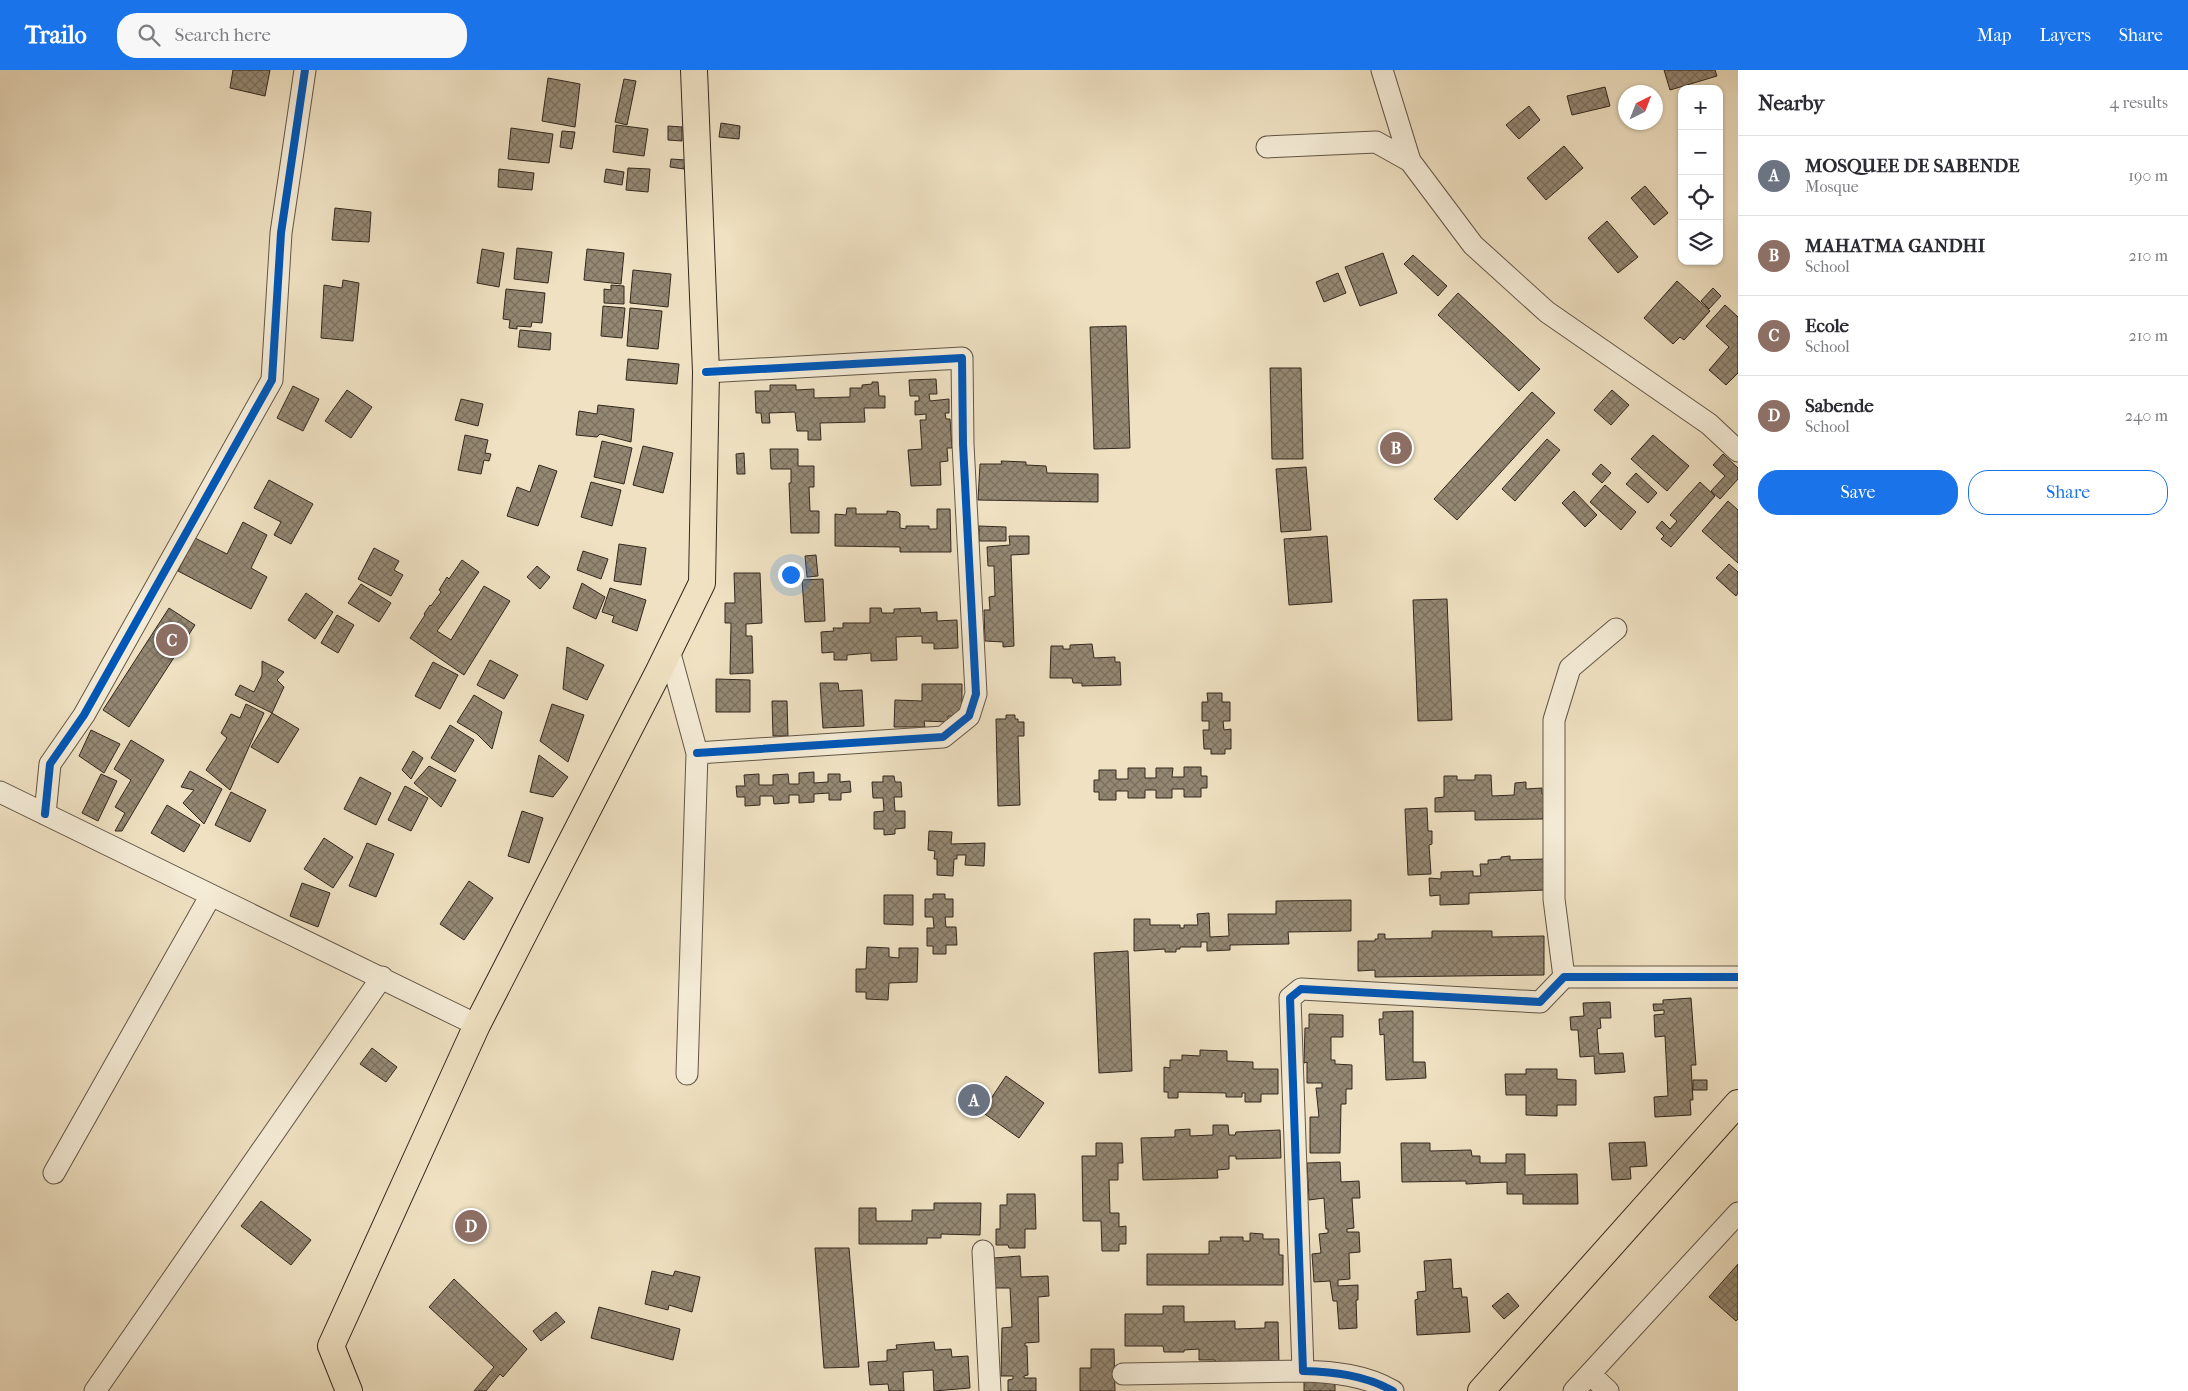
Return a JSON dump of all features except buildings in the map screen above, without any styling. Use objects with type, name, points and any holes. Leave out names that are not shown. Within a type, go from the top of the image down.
[{"type":"main road","points":[[349,1391],[331,1346],[477,1025],[670,650],[702,583],[706,372],[694,70]]},
{"type":"main road","points":[[1481,1391],[1738,1103]]},
{"type":"street","points":[[45,814],[50,764],[84,715],[272,380],[281,233],[305,70]]},
{"type":"street","points":[[1382,70],[1410,161],[1473,244],[1547,312],[1709,424],[1738,451]]},
{"type":"street","points":[[1267,147],[1376,142],[1410,161]]},
{"type":"street","points":[[696,753],[943,737],[969,716],[976,694],[963,444],[962,358],[706,372]]},
{"type":"street","points":[[1564,977],[1554,899],[1554,720],[1570,668],[1616,629]]},
{"type":"street","points":[[670,650],[696,753],[687,1074]]},
{"type":"street","points":[[0,792],[477,1025]]},
{"type":"street","points":[[54,1173],[211,895]]},
{"type":"street","points":[[95,1391],[382,977]]},
{"type":"street","points":[[1303,1371],[1290,998],[1301,989],[1540,1002],[1564,977],[1738,977]]},
{"type":"street","points":[[1574,1391],[1738,1214]]},
{"type":"street","points":[[983,1251],[990,1391]]},
{"type":"street","points":[[1124,1374],[1334,1372],[1362,1378],[1392,1391]]},
{"type":"street","points":[[1590,1374],[1608,1391]]},
{"type":"cycle path","points":[[45,814],[50,764],[84,715],[272,380],[281,233],[305,70]]},
{"type":"cycle path","points":[[697,753],[943,737],[969,716],[976,694],[963,444],[962,358],[706,372]]},
{"type":"cycle path","points":[[1393,1391],[1371,1381],[1349,1375],[1303,1371],[1290,998],[1301,989],[1540,1002],[1564,977],[1738,977]]},
{"type":"place","name":"MAHATMA GANDHI","points":[[1396,448]]},
{"type":"place","name":"Ecole","points":[[172,640]]},
{"type":"place","name":"MOSQUEE DE SABENDE","points":[[974,1100]]},
{"type":"place","name":"Sabende","points":[[471,1226]]}]
